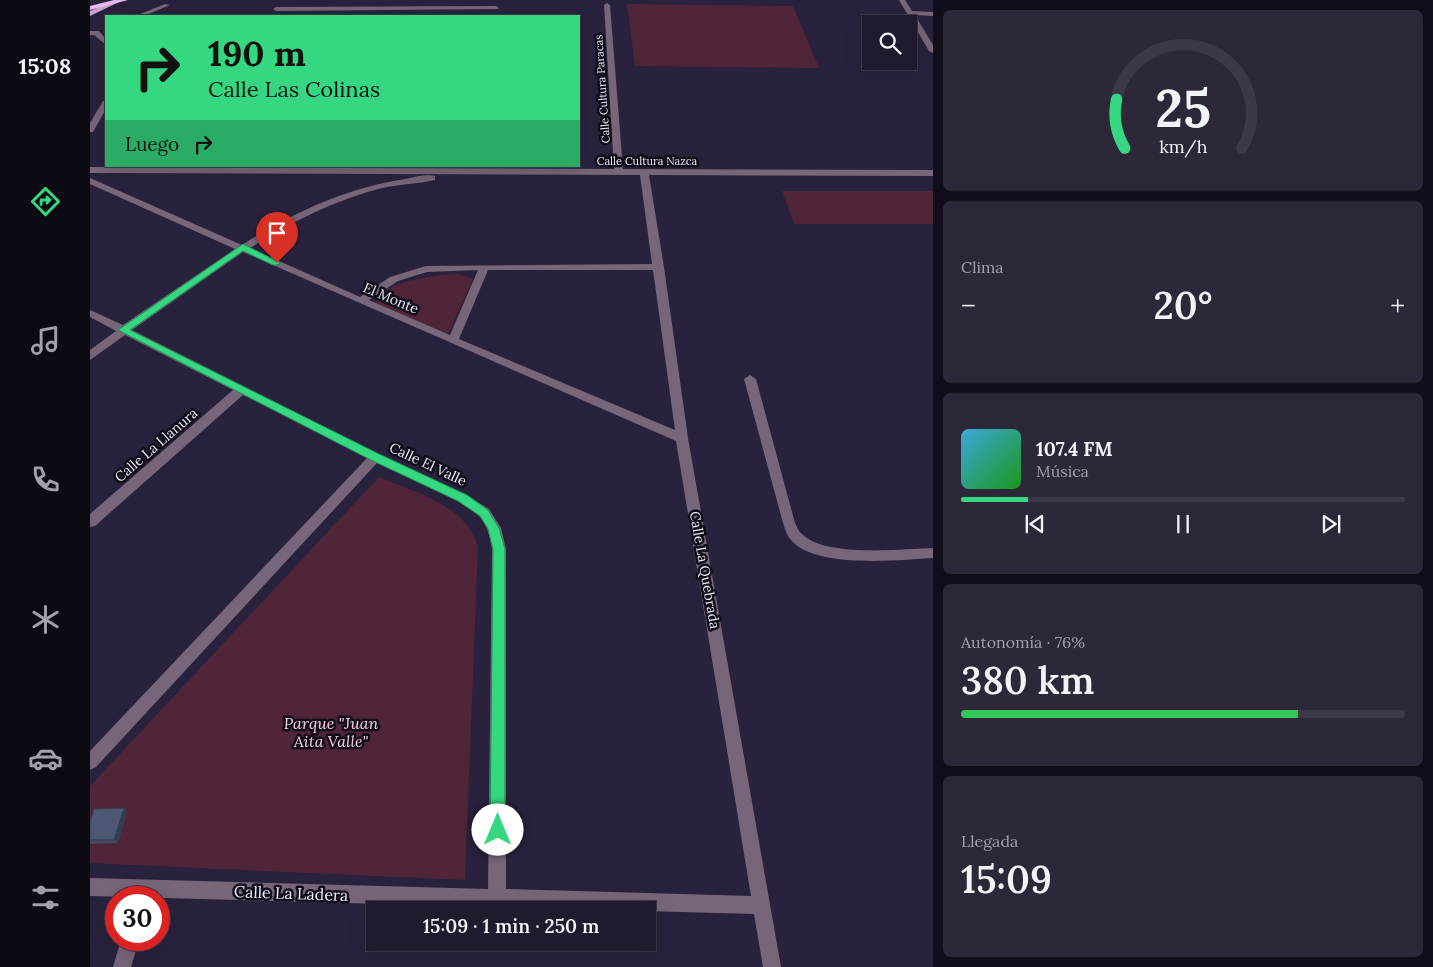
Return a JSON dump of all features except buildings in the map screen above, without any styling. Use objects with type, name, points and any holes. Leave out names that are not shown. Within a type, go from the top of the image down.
[{"type":"highway","points":[[90,8],[120,1]]},
{"type":"main road","points":[[90,14],[120,1]]},
{"type":"street","points":[[273,15],[281,0]]},
{"type":"street","points":[[902,0],[933,51]]},
{"type":"street","points":[[140,15],[168,3]]},
{"type":"street","points":[[161,15],[168,3]]},
{"type":"street","points":[[276,9],[496,4]]},
{"type":"street","name":"Calle Cultura Paracas","points":[[607,5],[619,172]]},
{"type":"street","points":[[910,13],[933,14]]},
{"type":"street","points":[[93,33],[105,29]]},
{"type":"street","points":[[93,33],[105,41]]},
{"type":"street","points":[[90,130],[105,105]]},
{"type":"street","points":[[90,356],[123,330],[243,247],[295,218],[369,189],[410,180],[480,169]]},
{"type":"street","name":"Calle Cultura Nazca","points":[[90,170],[480,169],[619,172],[933,173]]},
{"type":"street","name":"Calle La Quebrada","points":[[644,172],[682,438],[772,967]]},
{"type":"street","name":"El Monte","points":[[90,181],[243,247],[361,301],[454,339],[682,438]]},
{"type":"street","points":[[361,301],[394,279],[414,272],[444,267],[659,267]]},
{"type":"street","points":[[454,339],[484,267]]},
{"type":"street","name":"Calle El Valle","points":[[90,313],[375,457],[462,498],[484,513],[494,528],[499,549],[497,898]]},
{"type":"street","points":[[750,379],[789,523],[796,538],[814,549],[848,556],[933,554]]},
{"type":"street","name":"Calle La Llanura","points":[[90,522],[241,390]]},
{"type":"street","points":[[90,762],[375,457]]},
{"type":"street","name":"Calle La Ladera","points":[[90,887],[105,889]]},
{"type":"street","name":"Calle La Ladera","points":[[170,893],[497,898],[762,905]]},
{"type":"street","points":[[122,967],[127,951]]},
{"type":"green space","points":[[627,4],[793,6],[819,68],[635,66]]},
{"type":"green space","points":[[782,191],[933,191],[933,224],[794,224]]},
{"type":"green space","points":[[459,274],[473,279],[449,332],[446,333],[375,303],[389,288],[400,284],[425,277]]},
{"type":"green space","name":"Parque \"Juan Aita Valle\"","points":[[379,477],[423,495],[451,510],[463,520],[472,532],[478,547],[465,880],[90,863],[90,786]]},
{"type":"route","points":[[277,263],[243,247],[123,330],[375,457],[462,498],[484,513],[494,528],[499,549],[498,830]]}]
